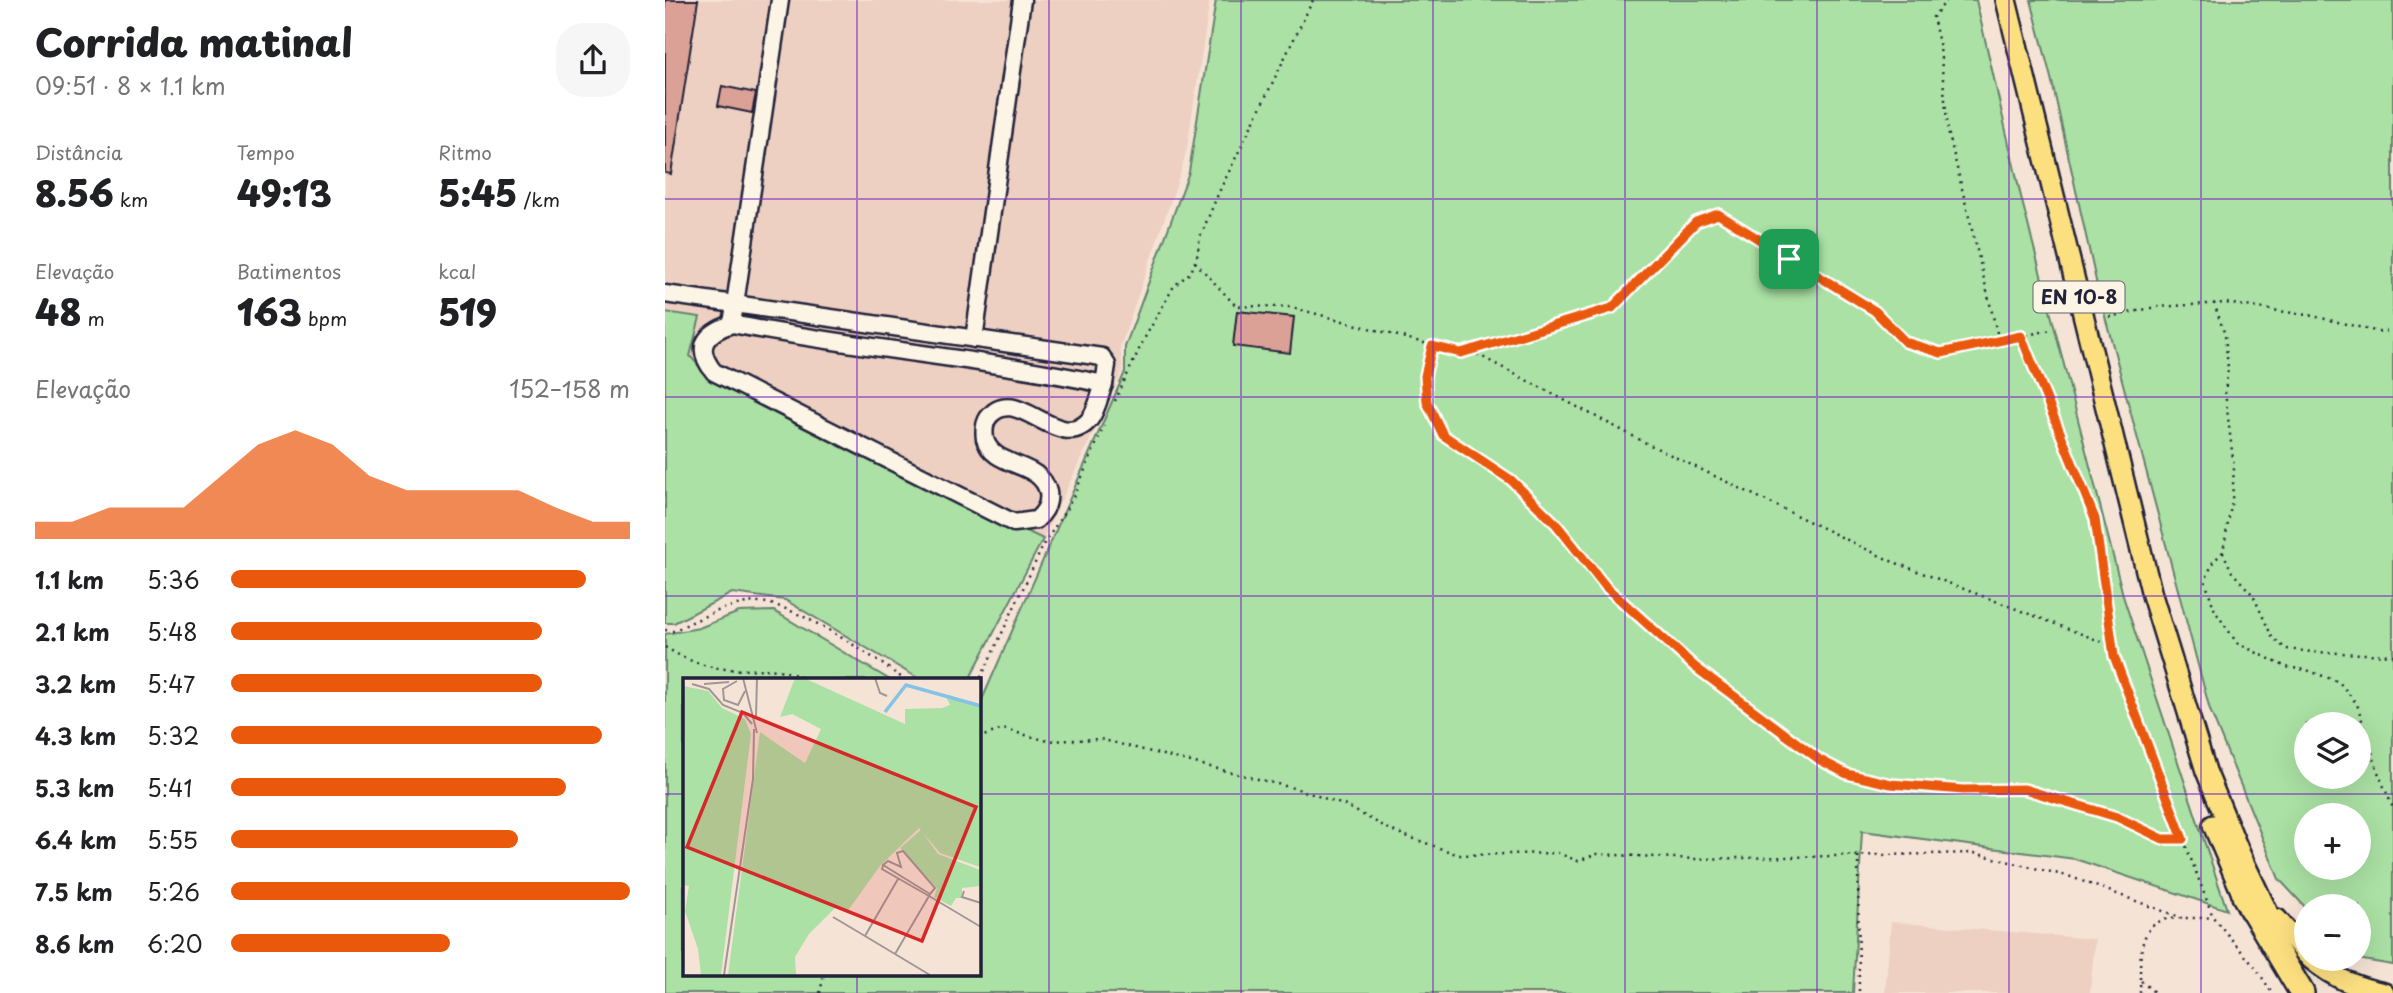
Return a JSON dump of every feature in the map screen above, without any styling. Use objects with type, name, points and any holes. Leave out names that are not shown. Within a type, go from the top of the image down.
[{"type":"highway","name":"EN 10-8","points":[[2250,892],[2302,993]]},
{"type":"main road","name":"EN 10-8","points":[[2006,0],[2152,595],[2164,668],[2183,739],[2215,831],[2314,993]]},
{"type":"main road","points":[[2250,892],[2294,940]]},
{"type":"main road","points":[[2250,892],[2253,925],[2290,993]]},
{"type":"main road","points":[[2325,971],[2352,986],[2384,993]]},
{"type":"lane","points":[[732,324],[780,0]]},
{"type":"lane","points":[[974,339],[1022,0]]},
{"type":"lane","points":[[665,293],[1102,357],[1107,365],[1104,384],[1093,416],[1084,425],[1067,429],[1050,426],[1016,406],[1000,408],[988,418],[984,431],[987,445],[997,456],[1035,473],[1045,482],[1049,496],[1047,510],[1037,520],[1014,523],[714,372],[705,361],[703,350],[707,339],[715,330],[732,324],[783,334],[1056,374],[1104,384]]},
{"type":"path","points":[[1115,402],[1143,341],[1174,286],[1191,272],[1200,237],[1219,192],[1313,0]]},
{"type":"path","points":[[1947,0],[1933,17],[1940,48],[1948,131],[1999,341]]},
{"type":"path","points":[[1195,262],[1236,306],[1291,307],[1461,353],[1612,308],[1696,222],[1718,214],[1875,311],[1905,342],[1941,353],[2051,330]]},
{"type":"path","points":[[2214,303],[2225,335],[2228,368],[2225,392],[2234,468],[2232,500],[2223,552],[2232,572],[2253,595],[2272,637],[2286,649],[2393,655]]},
{"type":"path","points":[[2109,317],[2156,307],[2225,303],[2313,316],[2379,332],[2393,331]]},
{"type":"path","points":[[2021,336],[2095,519],[2114,656],[2183,839],[2213,917],[2258,971],[2272,993]]},
{"type":"path","points":[[1432,346],[1425,376],[1427,402],[1443,435],[1511,480],[1556,524],[1606,587],[1695,667],[1820,760],[1847,774],[1891,784],[1963,790],[2024,789],[2117,817],[2163,839],[2183,839]]},
{"type":"path","points":[[1469,351],[1646,443],[1891,561],[2113,646]]},
{"type":"path","points":[[980,680],[1044,544],[1072,500],[1104,427]]},
{"type":"path","points":[[2223,552],[2213,562],[2206,581],[2215,611],[2237,643],[2286,667],[2307,670],[2339,682],[2357,704],[2379,775],[2393,808]]},
{"type":"path","points":[[665,630],[673,631],[724,607],[757,602],[787,609],[864,650],[902,678]]},
{"type":"path","points":[[665,647],[681,657],[705,666],[782,670],[802,678]]},
{"type":"path","points":[[980,737],[1003,729],[1048,741],[1100,739],[1301,790],[1346,806],[1395,832],[1459,855],[1558,853],[1578,861],[1597,854],[1695,859],[1974,853],[2071,877],[2182,918]]},
{"type":"path","points":[[1858,856],[1859,993]]},
{"type":"path","points":[[2140,993],[2146,933],[2158,921],[2213,917]]},
{"type":"path","points":[[2141,981],[2155,993]]},
{"type":"shaded area","points":[[665,0],[1210,0],[1187,148],[1120,348],[1123,370],[1043,539],[705,374],[690,356],[700,317],[665,312]]},
{"type":"shaded area","points":[[1891,922],[2095,939],[2090,993],[1885,993]]},
{"type":"green space","points":[[1216,0],[1976,0],[2022,201],[2124,599],[2227,910],[2075,859],[1862,831],[1853,993],[665,993],[665,634],[699,628],[739,612],[774,611],[887,678],[683,678],[683,976],[980,976],[980,704],[1125,372],[1125,347],[1189,172]]},
{"type":"green space","points":[[2031,0],[2393,0],[2393,965],[2371,961],[2371,894],[2294,895],[2279,879],[2210,710],[2098,290]]},
{"type":"green space","points":[[665,312],[700,317],[690,356],[706,374],[1043,539],[970,678],[918,678],[785,600],[732,593],[674,623],[665,623]]},
{"type":"building","points":[[665,0],[698,0],[671,174],[665,173]]},
{"type":"building","points":[[722,86],[756,93],[752,113],[718,106]]},
{"type":"building","points":[[1237,311],[1294,317],[1290,353],[1233,346]]},
{"type":"route","points":[[1718,214],[1789,259],[1875,311],[1905,342],[1941,353],[2021,336],[2095,519],[2114,656],[2183,839],[2163,839],[2117,817],[2024,789],[1963,790],[1891,784],[1847,774],[1820,760],[1695,667],[1606,587],[1556,524],[1511,480],[1443,435],[1427,402],[1425,376],[1432,346],[1461,353],[1612,308],[1696,222],[1718,214]]}]
